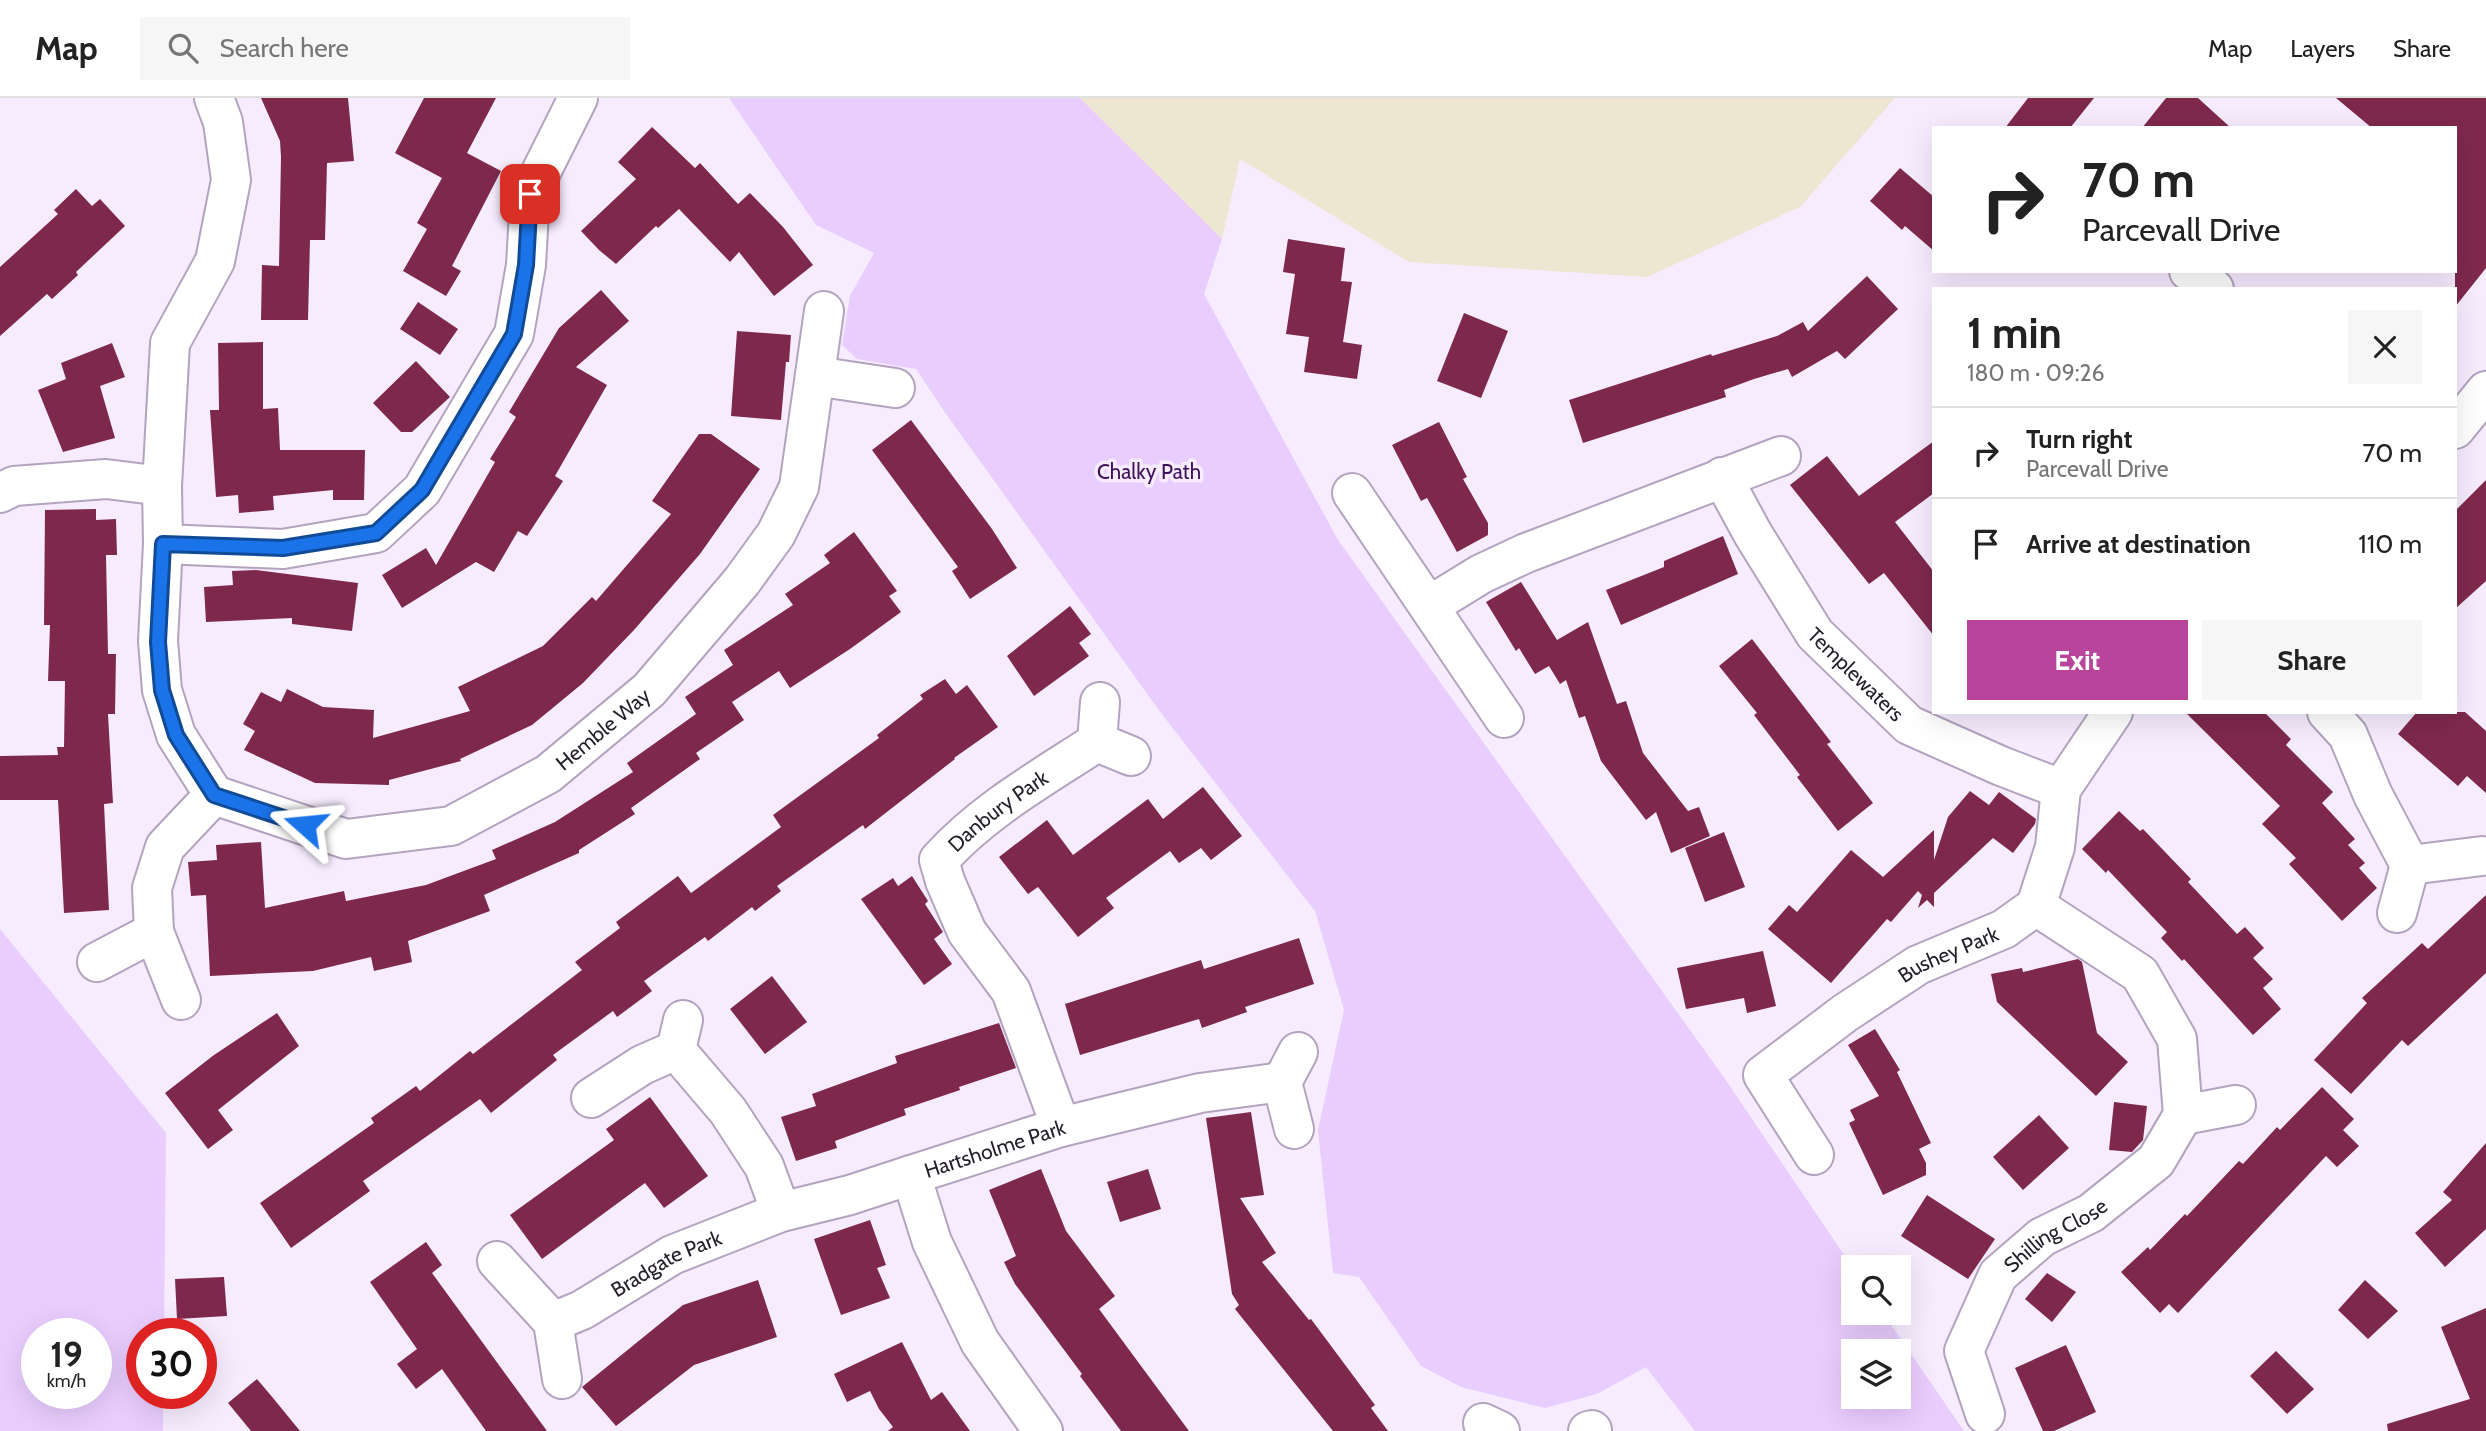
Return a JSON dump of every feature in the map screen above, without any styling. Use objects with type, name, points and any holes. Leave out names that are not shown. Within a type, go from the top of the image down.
[{"type":"street","points":[[181,1000],[154,932],[152,888],[165,847],[214,795],[176,735],[162,690],[158,642],[163,544],[162,486],[170,343],[215,261],[231,180],[223,122],[214,98]]},
{"type":"street","points":[[163,544],[283,548],[376,533],[422,490],[514,334],[526,265],[530,194],[568,102]]},
{"type":"street","points":[[2192,273],[2211,287]]},
{"type":"street","name":"Hemble Way","points":[[214,795],[346,839],[451,826],[548,774],[649,690],[742,581],[776,534],[799,487],[824,312]]},
{"type":"street","points":[[815,376],[895,388]]},
{"type":"street","points":[[2457,427],[2486,391]]},
{"type":"street","points":[[1429,606],[1481,574],[1526,553],[1781,456]]},
{"type":"street","name":"Templewaters","points":[[1722,477],[1753,534],[1815,634],[1909,725],[2061,789]]},
{"type":"street","points":[[0,493],[13,486],[107,479],[162,486]]},
{"type":"street","points":[[1352,493],[1504,718]]},
{"type":"street","name":"Danbury Park","points":[[1061,1128],[1011,991],[967,933],[939,860],[961,836],[1023,790],[1114,749],[1100,702]]},
{"type":"street","points":[[2112,714],[2061,789],[2055,847],[2036,906],[2140,974],[2177,1039],[2183,1115],[2236,1105]]},
{"type":"street","points":[[2329,714],[2348,735],[2373,794],[2410,865],[2397,913]]},
{"type":"street","points":[[2410,865],[2482,856]]},
{"type":"street","name":"Bushey Park","points":[[1814,1154],[1763,1075],[1845,1013],[1918,965],[2004,929],[2036,906]]},
{"type":"street","points":[[97,962],[154,932]]},
{"type":"street","points":[[591,1098],[642,1065],[680,1035],[764,1166],[781,1212]]},
{"type":"street","name":"Hartsholme Park","points":[[1044,1431],[980,1342],[932,1242],[911,1175],[1061,1128],[1290,1067],[1294,1129]]},
{"type":"street","name":"Shilling Close","points":[[1984,1414],[1964,1352],[1998,1276],[2042,1237],[2091,1213],[2156,1161],[2183,1115]]},
{"type":"street","name":"Bradgate Park","points":[[553,1322],[582,1310],[672,1255],[781,1212],[850,1195],[911,1175]]},
{"type":"street","points":[[497,1261],[553,1322],[562,1379]]},
{"type":"shaded area","points":[[1080,98],[1895,98],[1800,207],[1647,277],[1409,262],[1240,159],[1222,239]]},
{"type":"green space","name":"Chalky Path","points":[[729,98],[1080,98],[1222,239],[1204,294],[1338,540],[1723,1076],[1844,1255],[1841,1255],[1841,1325],[1891,1325],[1901,1339],[1841,1339],[1841,1409],[1911,1409],[1911,1354],[1964,1431],[1695,1431],[1646,1367],[1597,1394],[1545,1408],[1461,1387],[1421,1366],[1359,1277],[1333,1273],[1318,1130],[1344,1010],[1315,911],[1161,713],[916,369],[857,359],[842,345],[850,296],[874,253],[816,225]]},
{"type":"green space","points":[[0,929],[166,1133],[164,1318],[126,1318],[126,1409],[163,1409],[163,1431],[0,1431]]},
{"type":"building","points":[[261,98],[348,98],[354,161],[327,163],[325,240],[310,240],[308,320],[261,320],[262,265],[279,266],[281,157],[280,141]]},
{"type":"building","points":[[424,98],[496,98],[467,153],[501,171],[452,266],[461,271],[446,296],[403,271],[427,229],[417,223],[442,178],[395,153]]},
{"type":"building","points":[[2028,98],[2094,98],[2072,126],[2007,126]]},
{"type":"building","points":[[2166,98],[2198,98],[2229,126],[2144,126]]},
{"type":"building","points":[[2336,98],[2486,98],[2486,268],[2457,304],[2457,126],[2370,126]]},
{"type":"building","points":[[652,127],[695,168],[700,163],[738,204],[750,193],[783,227],[813,265],[774,296],[739,252],[730,262],[679,209],[658,228],[656,226],[616,264],[599,250],[581,231],[636,179],[618,162]]},
{"type":"building","points":[[1900,168],[1932,195],[1932,249],[1905,226],[1902,230],[1870,201]]},
{"type":"building","points":[[76,189],[92,206],[100,199],[125,226],[76,272],[78,275],[52,299],[47,294],[0,336],[0,267],[58,214],[54,210]]},
{"type":"building","points":[[1288,239],[1345,248],[1341,281],[1352,282],[1343,342],[1362,345],[1357,379],[1304,372],[1309,337],[1286,334],[1295,274],[1283,272]]},
{"type":"building","points":[[1867,276],[1898,309],[1845,359],[1837,351],[1792,377],[1788,369],[1754,379],[1724,390],[1726,397],[1583,443],[1569,400],[1711,354],[1712,356],[1777,336],[1803,322],[1808,331]]},
{"type":"building","points":[[601,290],[629,321],[576,367],[607,385],[555,476],[563,481],[527,536],[518,531],[494,572],[476,562],[402,608],[382,575],[426,548],[436,565],[495,462],[490,459],[516,417],[509,412],[559,328]]},
{"type":"building","points":[[418,302],[458,329],[440,355],[400,329]]},
{"type":"building","points":[[1464,313],[1508,331],[1481,398],[1437,381]]},
{"type":"building","points":[[737,331],[791,335],[781,420],[731,416]]},
{"type":"building","points":[[263,342],[263,409],[278,408],[280,450],[365,450],[364,500],[333,500],[333,490],[273,496],[274,510],[239,513],[238,495],[216,497],[210,410],[219,410],[218,343]]},
{"type":"building","points":[[112,343],[125,377],[100,386],[115,438],[63,452],[38,390],[66,379],[61,363]]},
{"type":"building","points":[[416,361],[450,397],[412,432],[401,432],[373,403]]},
{"type":"building","points":[[911,420],[992,529],[1017,568],[970,599],[952,571],[958,567],[872,450]]},
{"type":"building","points":[[1439,422],[1467,477],[1463,479],[1488,523],[1488,535],[1457,552],[1427,498],[1421,501],[1392,445]]},
{"type":"building","points":[[699,434],[711,434],[760,469],[700,554],[634,630],[583,683],[532,725],[460,759],[461,761],[389,780],[389,785],[315,783],[244,750],[255,731],[243,724],[261,692],[281,702],[287,689],[323,707],[374,710],[373,738],[470,711],[458,687],[543,646],[592,597],[596,601],[671,514],[652,501]]},
{"type":"building","points":[[1932,442],[1932,494],[1895,522],[1932,569],[1932,633],[1884,573],[1869,584],[1790,485],[1827,456],[1859,496]]},
{"type":"building","points":[[2486,480],[2486,581],[2457,607],[2457,509]]},
{"type":"building","points":[[96,509],[96,520],[116,519],[117,555],[106,555],[108,654],[116,654],[115,714],[108,714],[113,803],[104,804],[109,910],[64,913],[58,800],[0,800],[0,756],[58,755],[57,747],[64,747],[65,681],[48,681],[50,625],[44,625],[45,510]]},
{"type":"building","points":[[854,532],[897,591],[889,596],[901,612],[790,688],[779,671],[732,702],[744,720],[696,753],[700,759],[631,808],[635,814],[579,850],[579,853],[484,895],[490,911],[408,941],[412,962],[374,971],[371,957],[313,971],[210,976],[206,895],[191,896],[188,862],[217,860],[216,845],[261,842],[265,908],[344,891],[346,901],[426,885],[496,859],[492,850],[555,822],[633,772],[627,763],[696,714],[685,697],[733,665],[724,650],[793,605],[785,594],[830,563],[824,555]]},
{"type":"building","points":[[1723,536],[1738,574],[1621,625],[1606,590],[1664,567],[1664,561]]},
{"type":"building","points":[[256,570],[358,583],[352,631],[292,624],[292,618],[206,622],[204,587],[233,585],[232,571]]},
{"type":"building","points":[[1521,582],[1557,640],[1588,622],[1617,704],[1626,701],[1643,753],[1688,811],[1699,807],[1710,836],[1671,853],[1656,812],[1646,820],[1601,761],[1585,716],[1579,718],[1566,680],[1560,684],[1549,666],[1535,674],[1519,648],[1516,651],[1486,602]]},
{"type":"building","points":[[1070,606],[1091,634],[1079,643],[1089,656],[1034,696],[1007,656]]},
{"type":"building","points":[[1752,639],[1831,742],[1827,744],[1873,803],[1838,831],[1754,715],[1757,713],[1719,666]]},
{"type":"building","points":[[945,679],[956,694],[967,685],[998,727],[954,758],[865,829],[863,825],[777,886],[781,891],[755,911],[752,907],[708,941],[705,937],[644,981],[652,991],[617,1017],[613,1011],[553,1055],[557,1060],[491,1113],[480,1099],[363,1181],[370,1191],[291,1248],[260,1203],[374,1123],[371,1118],[416,1086],[420,1091],[470,1051],[473,1054],[582,970],[575,962],[620,928],[616,922],[678,876],[691,893],[781,827],[773,815],[879,738],[877,735],[923,699],[920,695]]},
{"type":"building","points":[[2465,712],[2486,731],[2486,793],[2467,776],[2458,786],[2398,734],[2415,714]]},
{"type":"building","points":[[2187,714],[2266,714],[2291,739],[2286,745],[2333,792],[2322,803],[2355,839],[2348,845],[2365,863],[2359,868],[2377,888],[2342,921],[2289,864],[2296,858],[2262,824],[2280,806]]},
{"type":"building","points":[[1203,787],[1242,836],[1211,860],[1201,848],[1179,863],[1170,851],[1106,898],[1114,908],[1078,937],[1038,887],[1028,894],[999,857],[1047,820],[1073,855],[1148,799],[1163,819]]},
{"type":"building","points":[[1970,791],[1989,805],[1999,792],[2036,819],[2035,824],[2013,853],[1993,838],[1934,893],[1934,907],[1927,900],[1918,908],[1922,895],[1918,891],[1891,922],[1887,919],[1831,983],[1768,929],[1789,905],[1797,912],[1851,850],[1883,877],[1934,830],[1934,860],[1948,817]]},
{"type":"building","points":[[2119,811],[2140,831],[2143,829],[2191,879],[2188,882],[2237,934],[2245,927],[2264,948],[2253,958],[2273,979],[2263,988],[2281,1009],[2253,1035],[2184,959],[2182,961],[2161,938],[2167,932],[2108,870],[2106,873],[2082,849]]},
{"type":"building","points":[[1724,832],[1745,887],[1705,902],[1685,848]]},
{"type":"building","points":[[912,876],[928,901],[925,904],[943,932],[934,939],[952,964],[924,985],[861,899],[893,878],[898,886]]},
{"type":"building","points":[[2486,895],[2486,973],[2408,1046],[2402,1040],[2351,1094],[2314,1060],[2367,1003],[2362,998],[2422,943],[2428,949]]},
{"type":"building","points":[[1299,938],[1314,984],[1245,1007],[1247,1012],[1202,1028],[1199,1019],[1080,1055],[1065,1004],[1201,960],[1204,969]]},
{"type":"building","points":[[1763,951],[1776,1006],[1747,1013],[1744,998],[1686,1009],[1677,968]]},
{"type":"building","points":[[2078,959],[2082,962],[2097,1033],[2128,1062],[2096,1096],[1997,1002],[1991,974],[2022,968],[2023,972]]},
{"type":"building","points":[[772,976],[807,1022],[765,1054],[730,1009]]},
{"type":"building","points":[[277,1013],[299,1046],[218,1110],[233,1130],[208,1149],[165,1093],[214,1055]]},
{"type":"building","points":[[999,1023],[1016,1068],[904,1109],[906,1115],[835,1141],[837,1148],[796,1161],[781,1117],[816,1106],[812,1094],[897,1063],[895,1056]]},
{"type":"building","points":[[1875,1029],[1900,1070],[1897,1072],[1931,1143],[1919,1149],[1926,1163],[1926,1175],[1883,1195],[1849,1123],[1855,1120],[1850,1110],[1879,1096],[1848,1045]]},
{"type":"building","points":[[2322,1087],[2354,1119],[2343,1130],[2359,1146],[2337,1167],[2326,1156],[2178,1313],[2169,1304],[2160,1313],[2121,1272],[2148,1247],[2150,1250],[2185,1214],[2187,1216],[2239,1161],[2243,1164],[2277,1127],[2280,1130]]},
{"type":"building","points":[[650,1097],[708,1176],[664,1208],[645,1183],[542,1259],[510,1215],[614,1140],[606,1129]]},
{"type":"building","points":[[2114,1102],[2147,1106],[2143,1140],[2132,1152],[2109,1150]]},
{"type":"building","points":[[1251,1112],[1264,1195],[1240,1198],[1276,1253],[1262,1262],[1309,1320],[1311,1319],[1375,1405],[1371,1408],[1388,1431],[1333,1431],[1235,1309],[1239,1305],[1232,1294],[1206,1118]]},
{"type":"building","points":[[2039,1115],[2069,1148],[2023,1190],[1993,1157]]},
{"type":"building","points":[[2486,1143],[2486,1229],[2445,1267],[2415,1233],[2452,1200],[2443,1192]]},
{"type":"building","points":[[1041,1169],[1066,1231],[1115,1296],[1099,1309],[1189,1431],[1121,1431],[1015,1284],[1004,1262],[1016,1256],[989,1190]]},
{"type":"building","points":[[1148,1169],[1161,1209],[1120,1222],[1107,1182]]},
{"type":"building","points":[[1927,1195],[1995,1239],[1968,1279],[1901,1236]]},
{"type":"building","points":[[870,1220],[886,1265],[877,1268],[890,1298],[841,1315],[814,1239]]},
{"type":"building","points":[[426,1242],[442,1265],[432,1273],[547,1431],[486,1431],[442,1369],[416,1389],[397,1364],[417,1349],[370,1282]]},
{"type":"building","points":[[2047,1273],[2076,1292],[2052,1322],[2025,1299]]},
{"type":"building","points":[[224,1277],[227,1316],[177,1318],[175,1279]]},
{"type":"building","points":[[758,1280],[777,1337],[694,1365],[616,1426],[582,1387],[683,1305]]},
{"type":"building","points":[[2365,1280],[2398,1311],[2368,1339],[2338,1310]]},
{"type":"building","points":[[2486,1308],[2486,1431],[2388,1431],[2387,1424],[2470,1399],[2441,1327]]},
{"type":"building","points":[[902,1342],[931,1400],[942,1392],[970,1431],[888,1431],[893,1427],[879,1409],[870,1391],[847,1402],[834,1374]]},
{"type":"building","points":[[2066,1345],[2096,1412],[2054,1431],[2043,1431],[2015,1368]]},
{"type":"building","points":[[2276,1351],[2314,1389],[2287,1414],[2250,1376]]},
{"type":"building","points":[[257,1379],[300,1431],[251,1431],[228,1403]]},
{"type":"route","points":[[305,825],[214,795],[176,735],[162,690],[158,642],[163,544],[283,548],[376,533],[422,490],[514,334],[526,265],[530,194]]}]
